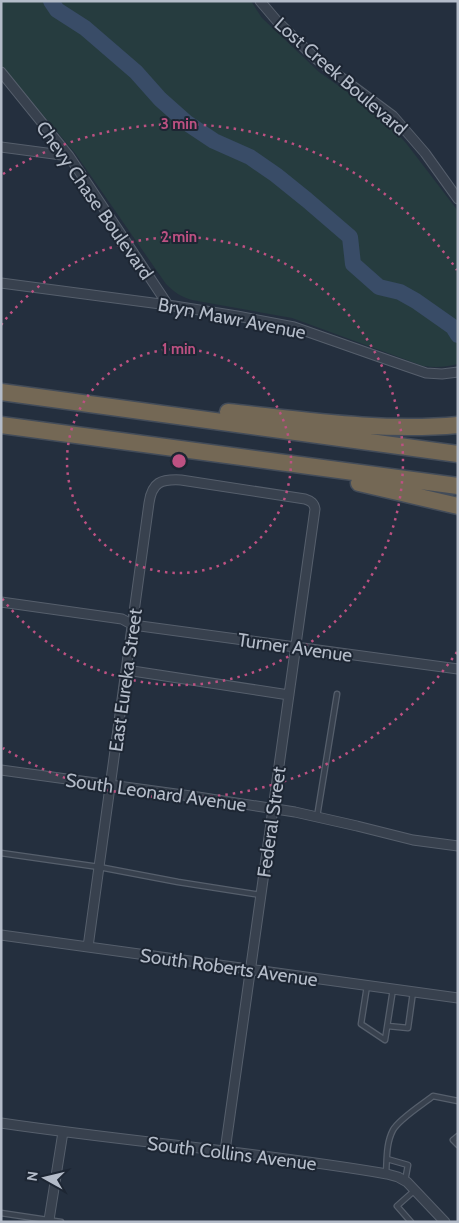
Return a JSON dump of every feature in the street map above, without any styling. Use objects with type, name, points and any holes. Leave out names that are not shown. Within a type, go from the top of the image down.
[{"type":"highway","points":[[1,385],[324,423],[426,427],[458,425]]},
{"type":"highway","points":[[1,392],[458,454]]},
{"type":"highway","points":[[1,425],[458,486]]},
{"type":"highway","points":[[102,438],[106,442],[145,452],[330,477],[458,506]]},
{"type":"street","name":"Lost Creek Boulevard","points":[[260,1],[276,21],[315,58],[393,116],[425,152],[458,199]]},
{"type":"street","name":"Chevy Chase Boulevard","points":[[1,72],[69,156],[168,305]]},
{"type":"street","points":[[1,147],[69,156]]},
{"type":"street","name":"Bryn Mawr Avenue","points":[[1,282],[168,305],[294,327],[426,373],[458,372]]},
{"type":"street","name":"East Eureka Street","points":[[88,947],[152,492],[159,482],[181,480],[305,499]]},
{"type":"street","name":"Federal Street","points":[[225,1151],[315,510],[314,504],[305,499]]},
{"type":"street","name":"Turner Avenue","points":[[1,602],[122,619],[132,625],[458,670]]},
{"type":"street","points":[[126,670],[289,695]]},
{"type":"street","name":"South Leonard Avenue","points":[[1,770],[198,797],[317,817],[413,840],[458,846]]},
{"type":"street","name":"South Roberts Avenue","points":[[1,935],[458,998]]},
{"type":"street","name":"South Collins Avenue","points":[[1,1123],[225,1151],[386,1174],[405,1181],[445,1222]]},
{"type":"street","points":[[49,1220],[63,1132]]},
{"type":"lane","points":[[317,817],[337,694]]},
{"type":"lane","points":[[1,853],[99,867],[261,895]]},
{"type":"lane","points":[[367,986],[361,1024],[386,1040],[394,989]]},
{"type":"lane","points":[[388,1026],[408,1028],[413,992]]},
{"type":"lane","points":[[386,1174],[388,1144],[393,1130],[398,1124],[433,1096],[458,1101]]},
{"type":"lane","points":[[458,1136],[453,1140],[458,1146]]},
{"type":"lane","points":[[387,1160],[408,1165],[405,1181]]},
{"type":"lane","points":[[411,1222],[397,1206],[415,1190]]},
{"type":"lane","points":[[1,1213],[61,1222]]},
{"type":"green space","points":[[1,1],[251,1],[262,18],[319,72],[380,115],[406,143],[458,211],[458,364],[441,367],[423,366],[292,318],[192,300],[181,296],[172,289],[166,284],[75,153],[1,65]]},
{"type":"waterway","points":[[51,1],[57,10],[85,28],[136,72],[160,99],[187,123],[214,141],[250,157],[276,175],[350,237],[353,264],[379,287],[400,292],[416,301],[453,327],[458,335]]}]
